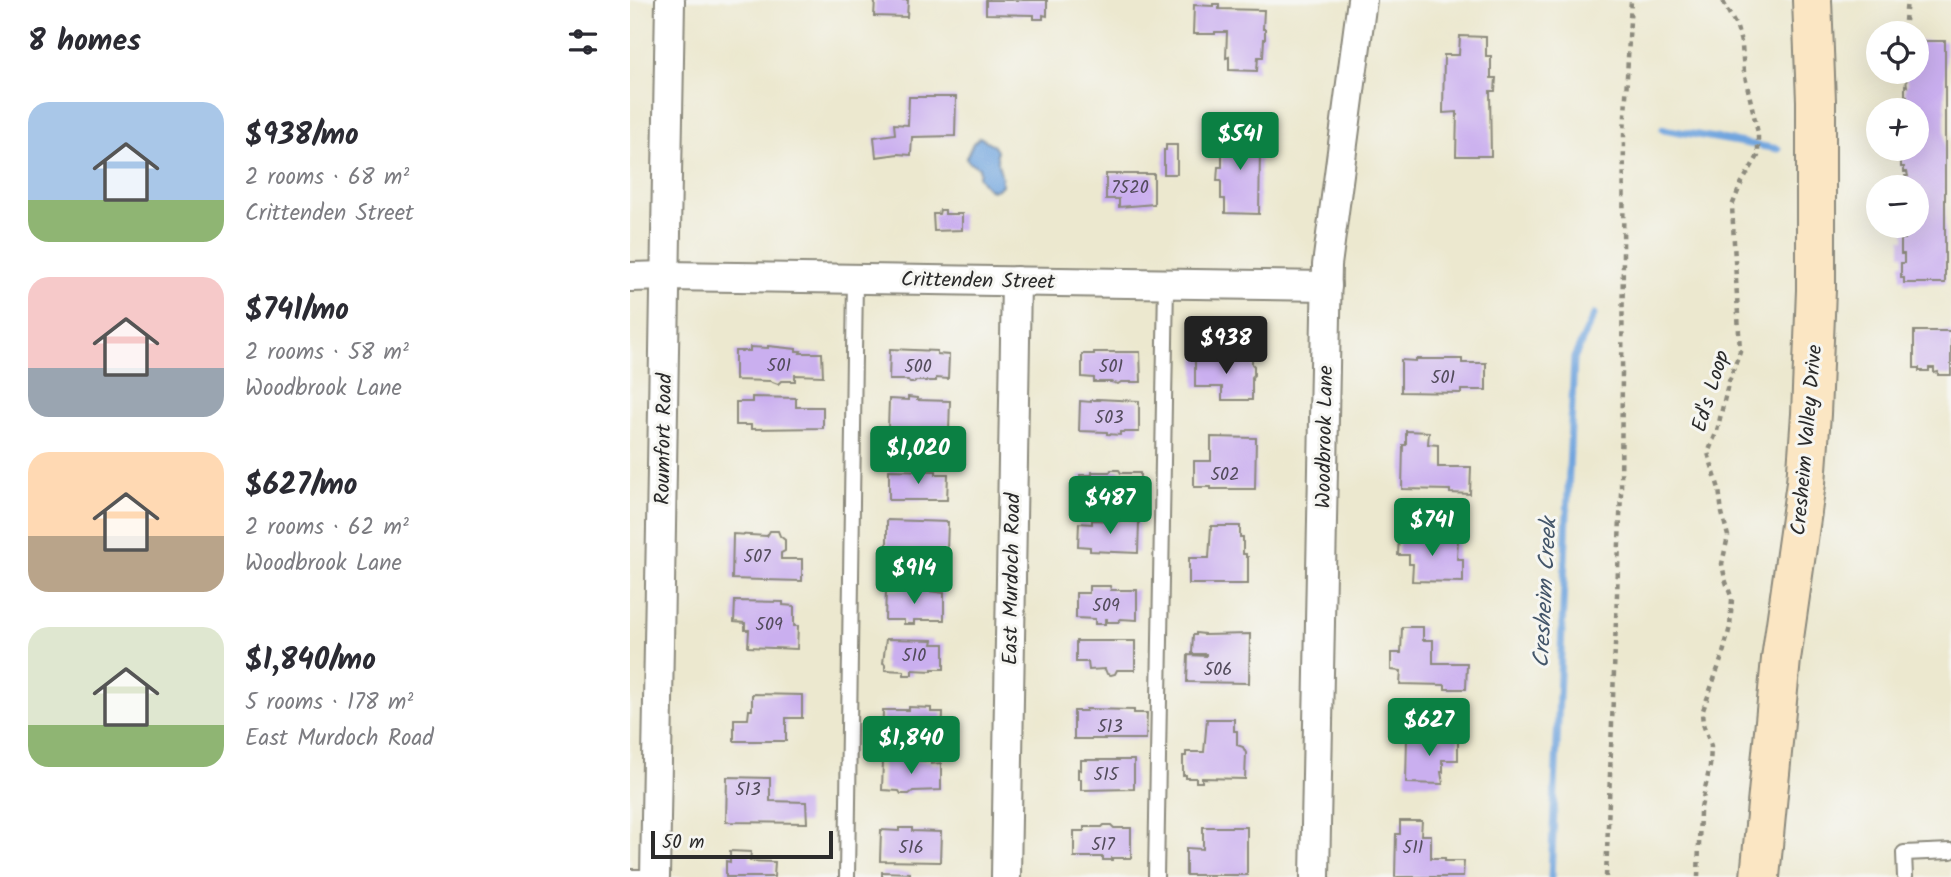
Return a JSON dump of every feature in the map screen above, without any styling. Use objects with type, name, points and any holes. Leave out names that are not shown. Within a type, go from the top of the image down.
[{"type":"main road","name":"Cresheim Valley Drive","points":[[1760,877],[1781,659],[1806,483],[1811,415],[1816,290],[1816,101],[1812,0]]},
{"type":"street","name":"Roumfort Road","points":[[654,877],[670,0]]},
{"type":"street","name":"Woodbrook Lane","points":[[1315,877],[1326,286],[1329,244],[1363,0]]},
{"type":"street","name":"Crittenden Street","points":[[630,277],[1326,286]]},
{"type":"street","name":"East Murdoch Road","points":[[1006,877],[1016,281]]},
{"type":"lane","points":[[847,877],[855,279]]},
{"type":"lane","points":[[1156,877],[1166,283]]},
{"type":"lane","points":[[1905,877],[1904,853],[1951,851]]},
{"type":"lane","points":[[630,877],[654,877]]},
{"type":"path","points":[[1606,877],[1621,492],[1624,135],[1631,0]]},
{"type":"path","name":"Ed's Loop","points":[[1698,877],[1700,812],[1710,766],[1711,746],[1702,713],[1730,627],[1732,599],[1722,564],[1728,536],[1719,488],[1708,453],[1740,351],[1732,206],[1741,184],[1758,156],[1759,146],[1744,72],[1742,46],[1737,28],[1722,0]]},
{"type":"path","points":[[1905,21],[1907,0]]},
{"type":"water","points":[[980,137],[997,151],[1002,185],[994,190],[985,186],[978,176],[979,167],[966,158],[973,143]]},
{"type":"building","points":[[875,0],[908,0],[907,17],[874,16]]},
{"type":"building","points":[[986,0],[1047,0],[1047,16],[1034,19],[1034,15],[986,14]]},
{"type":"building","points":[[1219,4],[1219,9],[1264,10],[1263,57],[1258,57],[1257,71],[1229,70],[1229,57],[1226,58],[1227,32],[1193,34],[1194,5]]},
{"type":"building","points":[[1460,36],[1486,37],[1486,56],[1491,56],[1491,78],[1496,78],[1495,91],[1490,91],[1491,156],[1456,156],[1457,112],[1443,113],[1444,55],[1459,55]]},
{"type":"building","points":[[1929,41],[1945,41],[1945,283],[1904,283],[1904,278],[1901,278],[1904,254],[1901,254],[1901,239],[1929,238],[1929,175],[1908,175],[1904,172],[1904,167],[1901,167],[1901,161],[1929,161],[1929,98],[1907,98],[1905,85],[1929,84]]},
{"type":"building","points":[[909,97],[956,97],[955,136],[912,137],[911,155],[876,157],[874,137],[895,134],[894,124],[908,125]]},
{"type":"building","points":[[1228,125],[1253,126],[1252,151],[1260,151],[1259,214],[1225,213],[1225,199],[1221,199],[1221,181],[1217,181],[1218,167],[1222,167],[1222,148],[1228,148]]},
{"type":"building","points":[[1166,145],[1177,145],[1177,174],[1164,174]]},
{"type":"building","points":[[1106,174],[1154,174],[1154,204],[1119,207],[1119,199],[1106,199]]},
{"type":"building","points":[[940,210],[945,210],[945,214],[962,214],[962,230],[934,231],[933,214],[939,214]]},
{"type":"building","points":[[1914,331],[1951,331],[1951,375],[1938,375],[1938,372],[1934,373],[1934,368],[1919,371],[1919,368],[1914,368]]},
{"type":"building","points":[[750,347],[796,349],[801,351],[800,353],[822,353],[823,376],[795,375],[795,381],[781,381],[778,384],[770,381],[735,380],[735,351],[750,351]]},
{"type":"building","points":[[890,349],[937,351],[937,354],[949,355],[948,379],[936,378],[936,381],[914,383],[908,380],[889,380]]},
{"type":"building","points":[[1140,352],[1141,382],[1094,382],[1094,378],[1082,377],[1082,354]]},
{"type":"building","points":[[1206,355],[1252,358],[1252,400],[1222,400],[1222,387],[1195,387],[1195,357]]},
{"type":"building","points":[[1462,359],[1462,363],[1486,363],[1486,390],[1461,390],[1461,393],[1401,392],[1401,360]]},
{"type":"building","points":[[752,397],[796,398],[796,407],[823,407],[823,428],[751,429],[751,425],[736,425],[736,402],[752,402]]},
{"type":"building","points":[[908,397],[917,400],[950,401],[949,431],[936,430],[937,433],[888,429],[889,399],[908,400]]},
{"type":"building","points":[[1097,399],[1139,401],[1139,432],[1120,432],[1120,435],[1079,431],[1080,401],[1091,402]]},
{"type":"building","points":[[1406,431],[1429,432],[1428,444],[1438,445],[1438,467],[1471,467],[1470,494],[1450,493],[1450,490],[1402,489]]},
{"type":"building","points":[[1211,437],[1256,438],[1255,489],[1194,487],[1194,461],[1211,461]]},
{"type":"building","points":[[889,470],[936,471],[936,474],[948,474],[947,500],[889,500]]},
{"type":"building","points":[[1111,470],[1140,473],[1140,503],[1109,506],[1109,502],[1080,502],[1080,475]]},
{"type":"building","points":[[887,520],[948,522],[947,551],[887,550]]},
{"type":"building","points":[[1092,520],[1139,522],[1138,553],[1090,551],[1090,547],[1078,546],[1079,523],[1092,524]]},
{"type":"building","points":[[1211,526],[1240,526],[1243,554],[1248,557],[1248,584],[1189,584],[1189,558],[1209,558]]},
{"type":"building","points":[[770,531],[778,531],[785,540],[785,551],[781,553],[781,559],[802,559],[802,581],[732,579],[733,534],[767,536]]},
{"type":"building","points":[[1399,534],[1458,537],[1457,559],[1463,559],[1463,582],[1412,581],[1413,564],[1409,564],[1409,555],[1398,555]]},
{"type":"building","points":[[1089,586],[1110,586],[1111,590],[1137,590],[1137,620],[1120,619],[1119,622],[1107,622],[1105,619],[1105,624],[1095,624],[1095,619],[1076,618],[1076,593],[1089,593]]},
{"type":"building","points":[[906,588],[944,593],[944,620],[914,620],[914,624],[904,624],[904,620],[885,620],[886,590]]},
{"type":"building","points":[[735,601],[783,602],[783,605],[794,606],[794,626],[798,626],[797,649],[748,647],[749,630],[745,630],[745,623],[734,622]]},
{"type":"building","points":[[1402,627],[1423,627],[1423,640],[1433,640],[1433,663],[1467,663],[1466,689],[1445,689],[1445,685],[1400,684],[1401,671],[1391,670],[1391,653],[1401,653]]},
{"type":"building","points":[[1250,634],[1249,683],[1187,682],[1188,655],[1206,656],[1192,654],[1193,635]]},
{"type":"building","points":[[886,639],[933,640],[932,644],[944,644],[944,669],[912,670],[912,675],[904,675],[904,671],[885,670],[883,663]]},
{"type":"building","points":[[1076,641],[1135,641],[1135,670],[1117,670],[1111,675],[1107,674],[1105,669],[1089,670],[1088,662],[1076,662]]},
{"type":"building","points":[[752,694],[802,695],[802,718],[786,718],[786,741],[734,741],[734,719],[748,719],[749,710],[752,710]]},
{"type":"building","points":[[909,707],[931,708],[931,712],[943,712],[942,741],[911,740],[911,743],[901,743],[902,740],[882,740],[883,710],[909,710]]},
{"type":"building","points":[[1134,710],[1134,713],[1147,713],[1146,739],[1074,739],[1074,711]]},
{"type":"building","points":[[1207,719],[1234,719],[1237,745],[1243,747],[1246,753],[1245,779],[1202,778],[1202,782],[1196,782],[1196,778],[1186,778],[1186,775],[1183,775],[1183,756],[1186,756],[1186,752],[1204,752]]},
{"type":"building","points":[[1436,735],[1436,738],[1458,737],[1458,760],[1442,760],[1443,784],[1406,783],[1407,737]]},
{"type":"building","points":[[902,758],[931,761],[931,764],[941,763],[941,790],[901,794],[899,791],[882,790],[883,760]]},
{"type":"building","points":[[1081,760],[1134,760],[1134,789],[1081,790],[1078,769],[1081,770]]},
{"type":"building","points":[[727,777],[770,778],[770,801],[806,802],[807,823],[726,822]]},
{"type":"building","points":[[1400,821],[1422,821],[1421,835],[1431,835],[1431,858],[1464,861],[1463,877],[1395,877],[1396,834],[1400,834]]},
{"type":"building","points":[[1104,825],[1131,828],[1131,858],[1103,860],[1103,857],[1074,857],[1074,831]]},
{"type":"building","points":[[1203,827],[1247,827],[1247,875],[1186,875],[1186,848],[1203,849]]},
{"type":"building","points":[[899,828],[941,832],[940,862],[880,861],[881,830],[899,831]]},
{"type":"building","points":[[730,851],[751,852],[750,861],[775,862],[774,877],[726,877],[726,861],[730,862]]},
{"type":"building","points":[[882,872],[910,873],[910,877],[882,877]]},
{"type":"waterway","points":[[1663,129],[1778,149]]},
{"type":"waterway","name":"Cresheim Creek","points":[[1551,877],[1574,358],[1594,315]]}]
